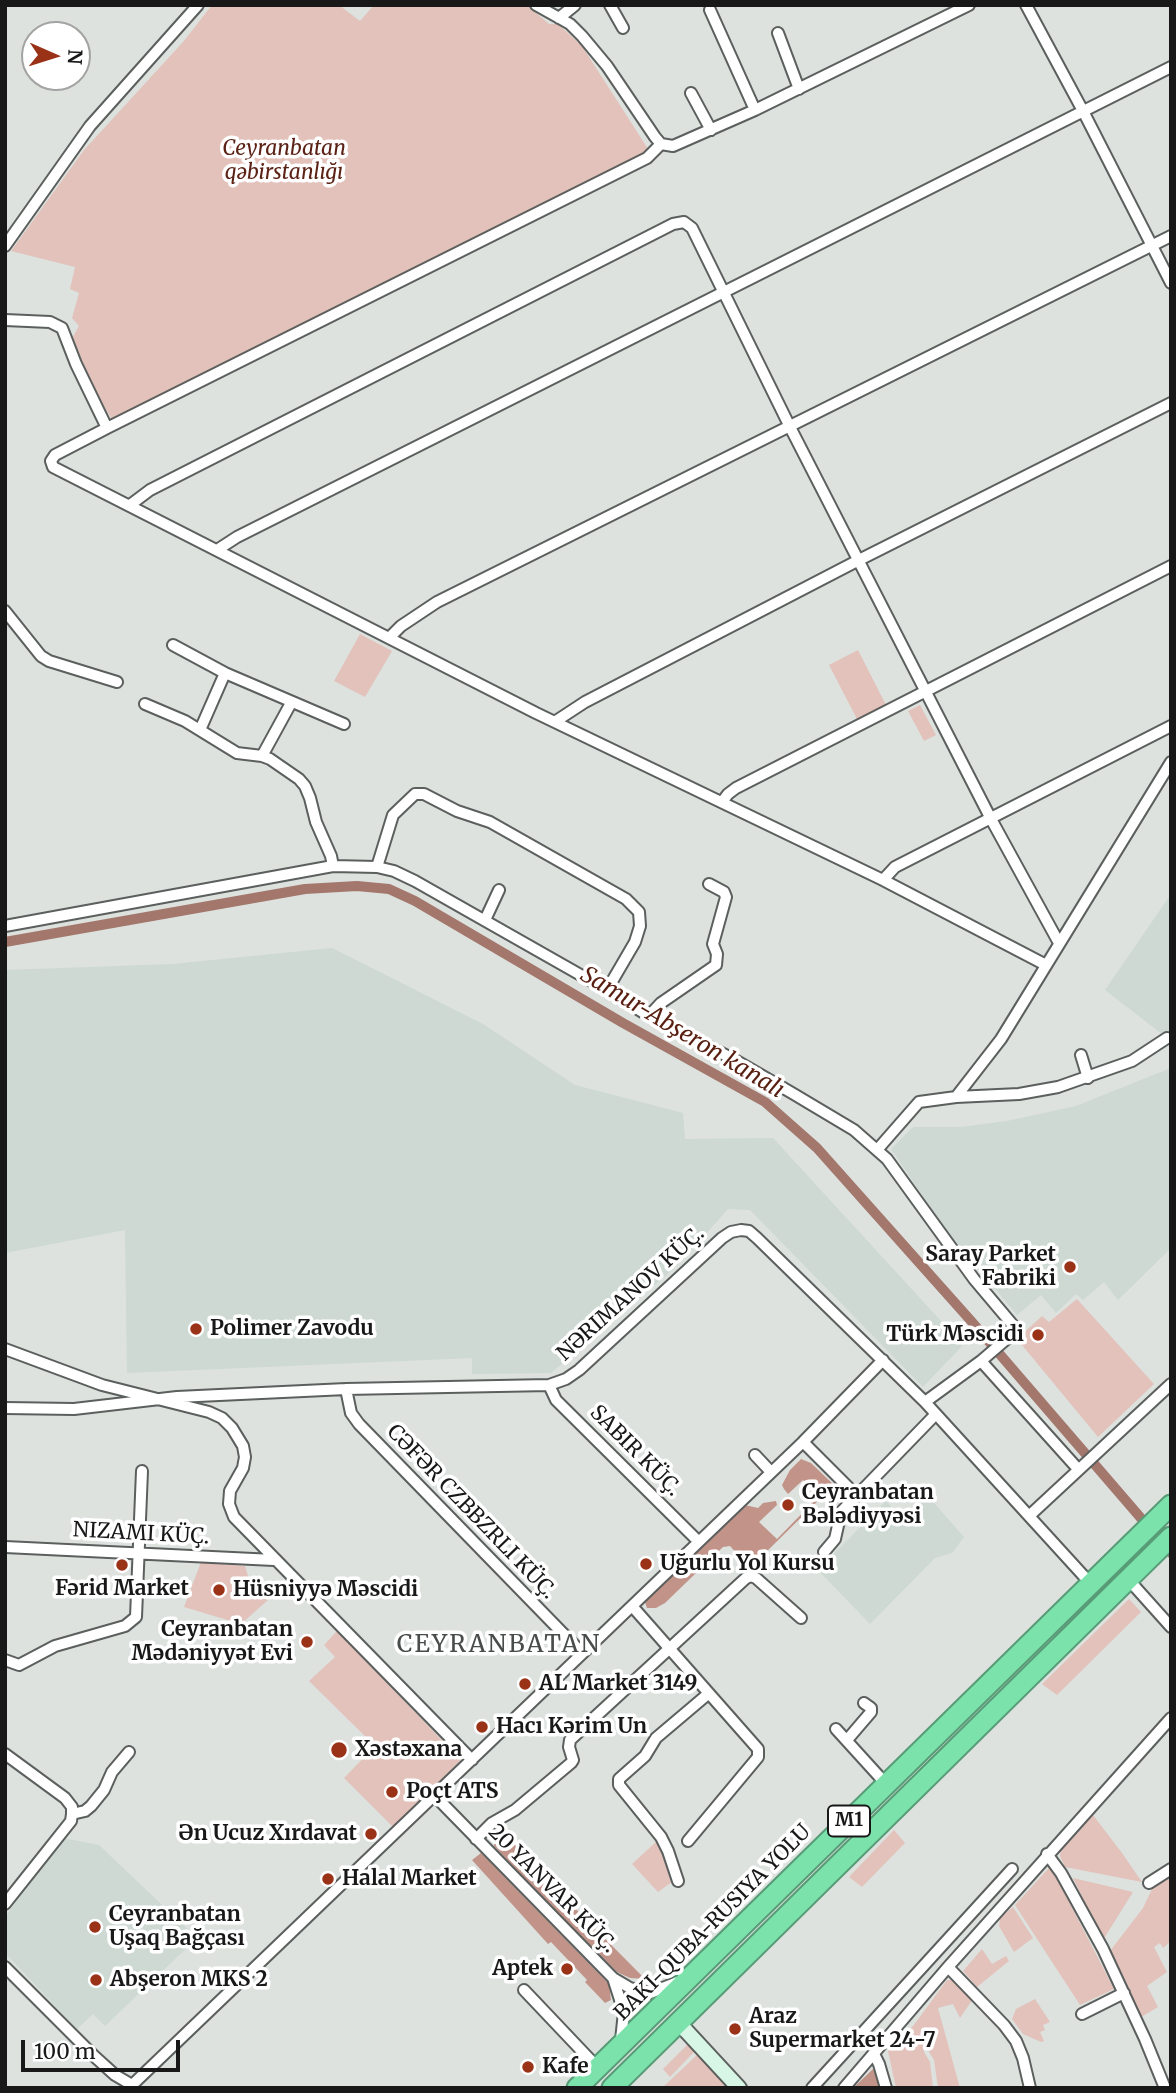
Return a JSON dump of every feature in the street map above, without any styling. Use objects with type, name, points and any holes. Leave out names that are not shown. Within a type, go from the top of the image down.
[{"type":"highway","name":"M1","points":[[577,2088],[1169,1507]]},
{"type":"highway","points":[[1133,1575],[1171,1537]]},
{"type":"highway","name":"M1","points":[[612,2088],[1133,1575]]},
{"type":"street","points":[[5,246],[90,126],[198,5]]},
{"type":"street","points":[[536,5],[575,29],[591,46],[661,144],[673,146],[755,110],[970,5]]},
{"type":"street","points":[[559,18],[575,5]]},
{"type":"street","points":[[610,5],[623,28]]},
{"type":"street","points":[[1026,5],[1171,283]]},
{"type":"street","points":[[710,10],[755,110]]},
{"type":"street","points":[[778,33],[799,89]]},
{"type":"street","points":[[217,550],[237,537],[1171,67]]},
{"type":"street","points":[[691,93],[711,130]]},
{"type":"street","points":[[661,144],[647,158],[55,454],[51,461],[53,467],[62,474],[130,505],[389,638],[883,880],[1046,965]]},
{"type":"street","points":[[130,505],[150,490],[673,224],[684,222],[692,228],[790,427],[991,819],[1059,943]]},
{"type":"street","points":[[389,638],[401,626],[437,602],[1171,236]]},
{"type":"street","points":[[5,320],[50,322],[62,328],[107,428]]},
{"type":"street","points":[[556,721],[585,702],[859,560],[1171,403]]},
{"type":"street","points":[[722,802],[736,789],[1171,566]]},
{"type":"street","points":[[5,611],[32,645],[49,661],[117,682]]},
{"type":"street","points":[[173,645],[225,673],[344,724]]},
{"type":"street","points":[[200,730],[225,673]]},
{"type":"street","points":[[262,756],[291,702]]},
{"type":"street","points":[[145,704],[165,711],[237,752],[262,756],[299,779],[305,786],[333,866]]},
{"type":"street","points":[[883,880],[895,867],[1171,726]]},
{"type":"street","points":[[956,1097],[1001,1039],[1171,762]]},
{"type":"street","points":[[376,867],[393,815],[415,794],[424,794],[490,822],[625,899],[639,912],[640,926],[635,942],[607,990]]},
{"type":"street","points":[[5,926],[333,866],[376,867],[415,881],[649,1016],[735,1060],[802,1099],[854,1130],[887,1159],[974,1279],[1017,1330],[981,1361],[925,1402]]},
{"type":"street","points":[[649,1016],[661,1003],[716,965],[713,944],[726,897],[724,892],[709,884]]},
{"type":"street","points":[[485,920],[499,890]]},
{"type":"street","points":[[877,1150],[919,1102],[1019,1094],[1058,1087],[1132,1061],[1167,1038]]},
{"type":"street","points":[[1080,1055],[1088,1078]]},
{"type":"street","name":"NƏRIMANOV KÜÇ.","points":[[5,1408],[74,1409],[198,1395],[549,1385],[566,1379],[579,1370],[722,1238],[732,1231],[749,1231],[925,1402],[1091,1584]]},
{"type":"street","points":[[5,1349],[102,1385],[158,1400]]},
{"type":"street","points":[[5,1967],[94,2056],[131,2086],[803,1442],[883,1360]]},
{"type":"street","points":[[981,1361],[1079,1468]]},
{"type":"street","points":[[1029,1516],[1171,1384]]},
{"type":"street","name":"SABIR KÜÇ.","points":[[549,1385],[556,1400],[698,1541]]},
{"type":"street","points":[[346,1389],[351,1413],[359,1424],[582,1653]]},
{"type":"street","name":"NIZAMI KÜÇ.","points":[[158,1400],[209,1412],[222,1418],[232,1428],[243,1446],[245,1457],[243,1468],[230,1491],[229,1504],[234,1517],[472,1760]]},
{"type":"street","points":[[824,1552],[835,1539],[841,1512],[936,1414]]},
{"type":"street","points":[[803,1442],[856,1495]]},
{"type":"street","points":[[755,1455],[771,1472]]},
{"type":"street","points":[[5,1660],[19,1665],[55,1646],[125,1626],[132,1621],[137,1610],[142,1471]]},
{"type":"street","name":"NIZAMI KÜÇ.","points":[[5,1547],[274,1560]]},
{"type":"street","points":[[1133,1575],[1171,1627]]},
{"type":"street","points":[[476,1839],[571,1763],[573,1760],[570,1740],[751,1576],[801,1618]]},
{"type":"street","points":[[632,1606],[756,1745],[759,1753],[688,1840]]},
{"type":"street","points":[[678,1881],[661,1837],[620,1785],[619,1779],[645,1756],[656,1738],[709,1694]]},
{"type":"street","points":[[847,1740],[871,1712],[871,1708],[864,1703]]},
{"type":"street","points":[[844,2088],[1047,1854],[1171,1718]]},
{"type":"street","points":[[836,1729],[886,1784]]},
{"type":"street","points":[[72,1814],[85,1811],[91,1806],[128,1752]]},
{"type":"street","points":[[5,1754],[65,1798],[72,1807],[71,1821],[9,1889],[5,1904]]},
{"type":"street","name":"20 YANVAR KÜÇ.","points":[[435,1796],[613,1978]]},
{"type":"street","points":[[1047,1854],[1061,1873],[1103,1949],[1165,2088]]},
{"type":"street","points":[[812,2088],[1012,1869]]},
{"type":"street","points":[[1149,1883],[1171,1869]]},
{"type":"street","points":[[948,1967],[1016,2041],[1030,2088]]},
{"type":"street","points":[[613,1978],[631,1989],[650,1993],[693,1975]]},
{"type":"street","points":[[613,1978],[624,2012],[620,2047]]},
{"type":"street","points":[[524,1990],[598,2068]]},
{"type":"street","points":[[1082,2014],[1124,1993]]},
{"type":"street","points":[[678,2022],[739,2088]]},
{"type":"street","points":[[874,2054],[886,2088]]},
{"type":"shaded area","points":[[1171,894],[1171,1041],[1105,990]]},
{"type":"shaded area","points":[[332,948],[483,1024],[575,1085],[683,1113],[685,1139],[773,1138],[963,1345],[923,1387],[750,1210],[728,1209],[677,1266],[551,1373],[472,1374],[472,1358],[127,1373],[125,1230],[5,1253],[5,970],[173,964]]},
{"type":"shaded area","points":[[1171,1068],[1171,1248],[1118,1300],[1104,1282],[1083,1300],[1076,1294],[1056,1313],[1041,1295],[1017,1315],[945,1229],[891,1149],[913,1127],[961,1127],[1007,1121],[1076,1106]]},
{"type":"shaded area","points":[[801,1459],[811,1463],[834,1485],[753,1565],[749,1567],[730,1546],[723,1547],[665,1603],[656,1608],[647,1608],[645,1602],[652,1592],[745,1505],[758,1508],[763,1503],[776,1501],[777,1505],[759,1522],[777,1539],[818,1497],[803,1480],[788,1494],[782,1485],[790,1470]]},
{"type":"shaded area","points":[[926,1494],[964,1537],[952,1553],[935,1558],[870,1624],[818,1570],[886,1501],[901,1517]]},
{"type":"shaded area","points":[[502,1831],[645,1979],[630,1978],[617,1972],[535,1890],[494,1846],[495,1839]]},
{"type":"shaded area","name":"Ceyranbatan Uşaq Bağçası","points":[[63,1838],[99,1845],[197,1938],[105,2026],[93,2014],[77,2029],[5,1953],[5,1917]]},
{"type":"shaded area","points":[[481,1853],[609,1984],[611,2000],[605,2003],[585,1982],[587,1980],[551,1942],[548,1944],[472,1860]]},
{"type":"shaded area","points":[[873,2069],[876,2071],[880,2088],[853,2088]]},
{"type":"green space","name":"Ceyranbatan qəbirstanlığı","points":[[212,5],[339,5],[360,21],[374,5],[527,5],[549,24],[558,24],[582,46],[650,152],[113,421],[93,389],[71,340],[79,326],[72,318],[79,293],[70,289],[75,267],[11,251],[84,150],[183,42]]},
{"type":"green space","points":[[360,634],[392,651],[365,697],[334,681]]},
{"type":"green space","points":[[858,650],[887,707],[858,721],[829,665]]},
{"type":"green space","points":[[920,705],[936,735],[924,741],[908,711]]},
{"type":"green space","points":[[1077,1299],[1154,1384],[1098,1437],[1017,1339],[1042,1316],[1049,1322]]},
{"type":"green space","points":[[201,1562],[245,1566],[248,1576],[268,1600],[241,1624],[184,1607]]},
{"type":"green space","points":[[1129,1599],[1141,1612],[1057,1695],[1042,1684]]},
{"type":"green space","points":[[337,1631],[461,1760],[394,1828],[344,1778],[375,1746],[309,1681],[335,1657],[324,1645]]},
{"type":"green space","points":[[1093,1815],[1142,1882],[1065,1867],[1060,1856],[1061,1850]]},
{"type":"green space","points":[[894,1830],[905,1843],[862,1887],[849,1877]]},
{"type":"green space","points":[[656,1842],[663,1850],[672,1882],[658,1892],[632,1864]]},
{"type":"green space","points":[[1049,1868],[1052,1869],[1114,1989],[1080,2005],[1015,1905]]},
{"type":"green space","points":[[1171,1876],[1171,1941],[1163,1948],[1160,1943],[1154,1947],[1167,1972],[1147,1986],[1158,2007],[1141,2017],[1110,1951],[1143,1908],[1152,1889]]},
{"type":"green space","points":[[1073,1878],[1133,1892],[1103,1940]]},
{"type":"green space","points":[[1013,1907],[1033,1938],[1014,1952],[999,1926],[1000,1918]]},
{"type":"green space","points":[[982,1949],[992,1964],[1006,1956],[1009,1961],[977,1987],[963,1971]]},
{"type":"green space","points":[[947,1980],[954,1980],[973,1999],[960,2018],[953,2004],[938,2008],[960,2088],[938,2088],[934,2060],[929,2052],[927,2027],[924,2028],[924,2052],[930,2062],[933,2088],[896,2088],[888,2051],[913,2026]]},
{"type":"green space","points":[[1035,1999],[1050,2022],[1043,2025],[1045,2030],[1040,2032],[1044,2041],[1041,2042],[1023,2034],[1012,2019],[1016,2009]]},
{"type":"green space","points":[[688,2044],[695,2051],[670,2077],[663,2069]]},
{"type":"green space","points":[[700,2052],[731,2088],[662,2088]]},
{"type":"waterway","name":"Samur-Abşeron kanalı","points":[[5,942],[305,889],[357,886],[389,889],[415,901],[623,1023],[765,1102],[817,1148],[972,1322],[1171,1553]]},
{"type":"place","name":"Saray Parket Fabriki","points":[[1070,1267]]},
{"type":"place","name":"Polimer Zavodu","points":[[196,1329]]},
{"type":"place","name":"Türk Məscidi","points":[[1038,1335]]},
{"type":"place","name":"Ceyranbatan Bələdiyyəsi","points":[[788,1505]]},
{"type":"place","name":"Uğurlu Yol Kursu","points":[[646,1564]]},
{"type":"place","name":"Fərid Market","points":[[122,1565]]},
{"type":"place","name":"Hüsniyyə Məscidi","points":[[219,1590]]},
{"type":"place","name":"Ceyranbatan Mədəniyyət Evi","points":[[307,1642]]},
{"type":"place","name":"AL Market 3149","points":[[525,1684]]},
{"type":"place","name":"Hacı Kərim Un","points":[[482,1727]]},
{"type":"place","name":"Xəstəxana","points":[[339,1750]]},
{"type":"place","name":"Poçt ATS","points":[[392,1792]]},
{"type":"place","name":"Ən Ucuz Xırdavat","points":[[371,1834]]},
{"type":"place","name":"Halal Market","points":[[328,1879]]},
{"type":"place","name":"Ceyranbatan Uşaq Bağçası","points":[[95,1927]]},
{"type":"place","name":"Aptek","points":[[567,1969]]},
{"type":"place","name":"Abşeron MKS 2","points":[[96,1980]]},
{"type":"place","name":"Araz Supermarket 24-7","points":[[735,2029]]},
{"type":"place","name":"Kafe","points":[[528,2067]]},
{"type":"district","name":"CEYRANBATAN","points":[[499,1645]]}]
